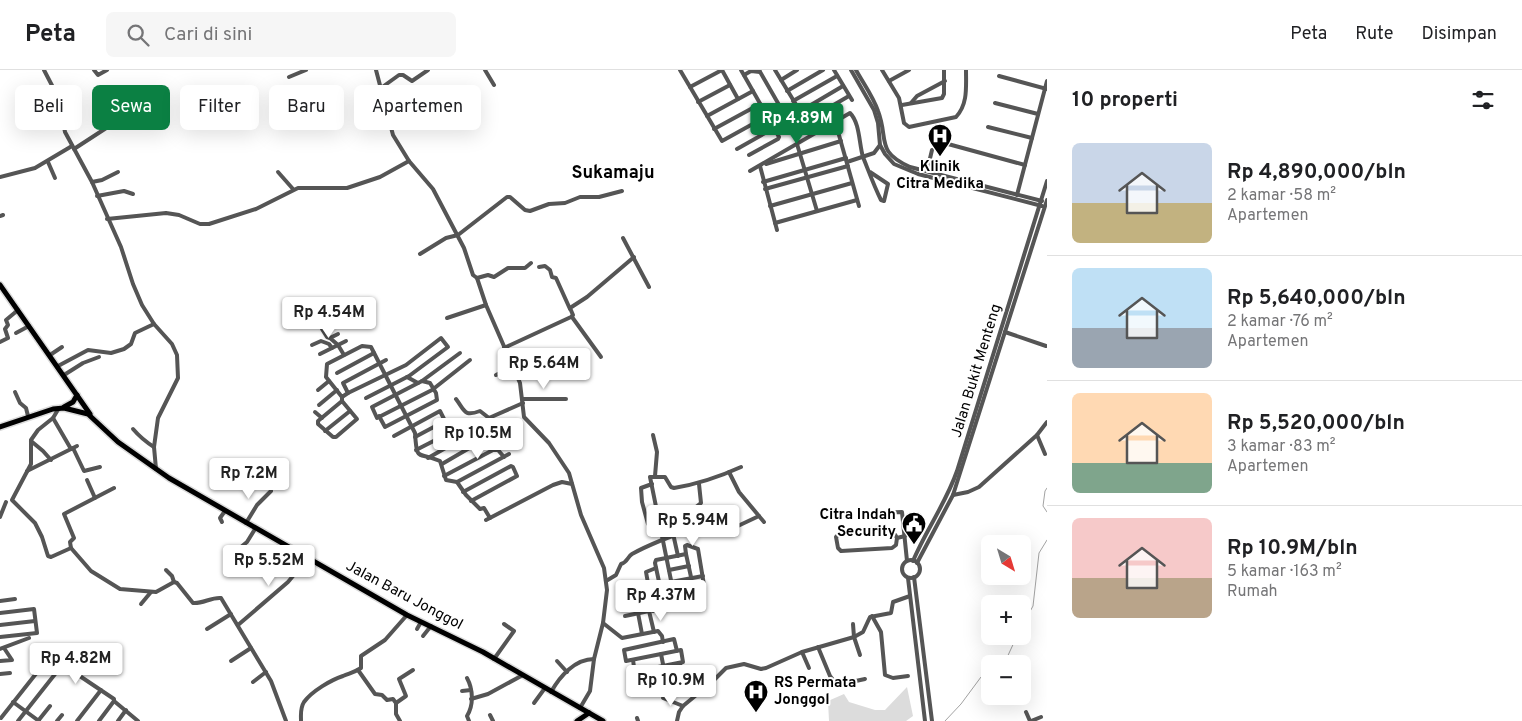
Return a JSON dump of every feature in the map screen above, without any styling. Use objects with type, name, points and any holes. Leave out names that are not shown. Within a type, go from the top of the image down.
[{"type":"main road","points":[[0,285],[92,417]]},
{"type":"main road","points":[[0,427],[28,416],[61,408],[74,402],[77,395]]},
{"type":"main road","name":"Jalan Baru Jonggol","points":[[61,408],[81,411],[92,417],[114,439],[156,469],[255,529],[407,615],[494,659],[603,721]]},
{"type":"main road","points":[[577,721],[590,713]]},
{"type":"street","points":[[44,70],[52,85]]},
{"type":"street","points":[[94,70],[98,75],[107,70]]},
{"type":"street","points":[[289,77],[306,70]]},
{"type":"street","points":[[376,70],[380,85]]},
{"type":"street","points":[[386,85],[401,75],[412,81],[428,70]]},
{"type":"street","points":[[485,70],[494,85]]},
{"type":"street","points":[[688,70],[681,72],[723,142],[767,116]]},
{"type":"street","points":[[690,87],[722,70],[738,99]]},
{"type":"street","points":[[741,70],[779,136],[778,139],[749,155]]},
{"type":"street","points":[[775,70],[804,120],[808,121],[849,96]]},
{"type":"street","points":[[781,80],[797,70]]},
{"type":"street","points":[[787,91],[823,70]]},
{"type":"street","points":[[834,70],[852,100]]},
{"type":"street","points":[[851,70],[874,110],[878,123],[880,145],[884,154],[894,164],[918,172],[1045,203]]},
{"type":"street","points":[[856,70],[876,105],[882,125],[883,141],[888,152],[909,169]]},
{"type":"street","points":[[882,70],[902,105],[904,123],[908,127],[956,117],[961,112],[965,99],[966,70]]},
{"type":"street","points":[[889,81],[909,70]]},
{"type":"street","points":[[902,105],[942,98],[944,94],[944,70]]},
{"type":"street","points":[[744,75],[752,71],[760,71],[794,131]]},
{"type":"street","points":[[793,101],[837,76]]},
{"type":"street","points":[[999,76],[1046,88]]},
{"type":"street","points":[[910,103],[917,96],[944,81]]},
{"type":"street","points":[[1017,195],[1047,81]]},
{"type":"street","points":[[698,102],[730,85]]},
{"type":"street","points":[[799,112],[843,86]]},
{"type":"street","points":[[707,116],[753,91]]},
{"type":"street","points":[[995,103],[1038,114]]},
{"type":"street","points":[[714,129],[760,104]]},
{"type":"street","points":[[750,171],[850,113],[856,122],[870,176],[881,200],[884,201],[888,184],[870,172]]},
{"type":"street","points":[[835,121],[859,206]]},
{"type":"street","points":[[988,127],[1032,138]]},
{"type":"street","points":[[737,149],[774,128]]},
{"type":"street","points":[[65,130],[92,182],[124,254],[142,305],[154,324],[174,348],[177,355],[179,373],[176,384],[158,418],[154,446],[156,469]]},
{"type":"street","points":[[0,177],[29,170],[48,162],[102,130]]},
{"type":"street","points":[[391,130],[409,161],[433,189],[458,235],[473,275],[477,278],[486,305],[520,383],[526,420],[549,444],[568,473],[581,515],[602,564],[607,597],[603,624],[594,659],[590,691],[580,708]]},
{"type":"street","points":[[759,166],[841,142]]},
{"type":"street","points":[[797,144],[817,211]]},
{"type":"street","points":[[948,144],[1024,165]]},
{"type":"street","points":[[763,182],[805,170],[864,158],[874,153],[880,145]]},
{"type":"street","points":[[927,172],[932,150]]},
{"type":"street","points":[[874,153],[884,154]]},
{"type":"street","points":[[107,219],[166,214],[204,224],[242,215],[301,187],[337,189],[359,185],[391,172],[409,161]]},
{"type":"street","points":[[48,162],[54,178]]},
{"type":"street","points":[[765,189],[807,177],[847,162]]},
{"type":"street","points":[[759,166],[777,230]]},
{"type":"street","points":[[92,182],[102,180],[118,172]]},
{"type":"street","points":[[278,172],[293,190]]},
{"type":"street","points":[[918,172],[927,172],[1045,203]]},
{"type":"street","name":"Jalan Bukit Menteng","points":[[915,562],[954,495],[1045,203],[1047,181]]},
{"type":"street","points":[[770,206],[852,183]]},
{"type":"street","points":[[420,254],[446,238],[458,235],[508,197],[525,210],[530,210],[549,204],[565,203],[580,197],[599,197],[622,191]]},
{"type":"street","points":[[98,196],[124,192],[133,194]]},
{"type":"street","points":[[775,223],[857,200]]},
{"type":"street","name":"Jalan Bukit Menteng","points":[[915,562],[922,541],[950,492],[1045,203]]},
{"type":"street","points":[[623,238],[649,287]]},
{"type":"street","points":[[570,309],[634,257]]},
{"type":"street","points":[[477,278],[488,275],[494,277],[508,268],[525,268],[532,264]]},
{"type":"street","points":[[539,267],[545,266],[550,270],[552,277],[556,278],[572,317],[601,357]]},
{"type":"street","points":[[447,318],[486,305]]},
{"type":"street","points":[[0,342],[8,338],[5,330],[8,325],[6,320],[18,310]]},
{"type":"street","points":[[504,348],[572,317]]},
{"type":"street","points":[[335,322],[322,329],[327,337],[338,345],[344,356]]},
{"type":"street","points":[[58,366],[88,350],[111,352],[124,350],[132,344],[134,334],[154,324]]},
{"type":"street","points":[[16,333],[29,326]]},
{"type":"street","points":[[1005,332],[1046,346]]},
{"type":"street","points":[[330,338],[338,334]]},
{"type":"street","points":[[366,398],[391,385],[407,377],[448,347],[441,338],[406,364],[385,374],[348,393],[342,399],[322,418],[318,421],[318,424],[330,436],[336,437],[357,420],[350,411],[342,399],[336,390],[329,381],[326,376],[327,364],[362,346],[371,347],[374,354],[380,364],[385,374],[391,385],[412,426],[416,450],[420,455],[439,460],[447,481],[457,482],[509,454]]},
{"type":"street","points":[[312,345],[321,341],[329,344],[332,348]]},
{"type":"street","points":[[320,354],[346,341]]},
{"type":"street","points":[[50,355],[62,347]]},
{"type":"street","points":[[460,353],[420,382],[372,407],[377,418],[433,388],[470,360]]},
{"type":"street","points":[[337,372],[374,354]]},
{"type":"street","points":[[64,375],[83,363],[99,357]]},
{"type":"street","points":[[348,393],[343,383],[386,360]]},
{"type":"street","points":[[496,375],[512,367]]},
{"type":"street","points":[[379,416],[385,427],[437,400],[430,383],[420,382],[407,377]]},
{"type":"street","points":[[318,390],[329,381]]},
{"type":"street","points":[[319,405],[336,390]]},
{"type":"street","points":[[15,392],[20,403],[26,408],[28,416]]},
{"type":"street","points":[[456,399],[467,413],[471,415],[480,411],[489,418],[523,401],[566,399]]},
{"type":"street","points":[[12,502],[32,460],[30,441],[61,408]]},
{"type":"street","points":[[325,431],[350,411]]},
{"type":"street","points":[[315,412],[322,418]]},
{"type":"street","points":[[394,436],[439,412],[445,420],[415,437]]},
{"type":"street","points":[[53,418],[74,447],[84,471],[100,467]]},
{"type":"street","points":[[954,495],[968,492],[979,486],[1038,435],[1047,422]]},
{"type":"street","points":[[133,429],[139,436],[154,446]]},
{"type":"street","points":[[416,450],[452,431],[473,446]]},
{"type":"street","points":[[653,434],[657,452],[655,476]]},
{"type":"street","points":[[1038,435],[1045,454]]},
{"type":"street","points":[[428,458],[463,438]]},
{"type":"street","points":[[30,441],[44,450],[51,460]]},
{"type":"street","points":[[442,464],[478,444]]},
{"type":"street","points":[[28,471],[74,447]]},
{"type":"street","points":[[444,476],[493,450],[498,450],[504,457]]},
{"type":"street","points":[[463,492],[511,466],[513,467],[517,476],[471,501]]},
{"type":"street","points":[[625,616],[651,611],[664,605],[674,597],[664,539],[650,477],[665,477],[672,488],[699,484],[741,467]]},
{"type":"street","points":[[729,472],[739,492],[764,522]]},
{"type":"street","points":[[87,480],[95,498]]},
{"type":"street","points":[[457,482],[471,501],[480,509],[484,508],[488,519],[553,484],[562,482],[572,484]]},
{"type":"street","points":[[652,484],[641,488],[642,502],[648,524],[660,522]]},
{"type":"street","points":[[606,581],[620,571],[621,564],[626,562],[629,556],[664,539],[695,528],[691,512],[701,503],[699,484]]},
{"type":"street","points":[[114,488],[64,514],[74,538],[70,542],[71,548],[91,571],[115,588],[151,592],[159,591],[174,582]]},
{"type":"street","points":[[246,523],[257,505],[271,491]]},
{"type":"street","points":[[0,501],[12,502],[35,523],[42,536],[48,556],[51,557],[71,548]]},
{"type":"street","points":[[0,517],[6,502]]},
{"type":"street","points":[[222,522],[220,518],[225,511]]},
{"type":"street","points":[[875,513],[902,511],[908,561]]},
{"type":"street","points":[[723,533],[759,516]]},
{"type":"street","points":[[226,567],[235,552],[247,542],[255,529]]},
{"type":"street","points":[[885,529],[894,533],[897,538],[896,545],[892,548],[842,551],[838,548],[836,537],[846,532],[885,529]]},
{"type":"street","points":[[897,538],[905,536]]},
{"type":"street","points":[[674,538],[678,556]]},
{"type":"street","points":[[691,577],[686,554],[685,546],[687,545],[698,549],[704,585]]},
{"type":"street","points":[[664,605],[656,560],[686,554]]},
{"type":"street","points":[[238,625],[288,582],[308,558]]},
{"type":"street","points":[[915,562],[908,561],[903,565],[902,571],[908,578],[925,721]]},
{"type":"street","name":"Jalan Bukit Menteng","points":[[914,577],[920,570],[915,562]]},
{"type":"street","points":[[669,570],[689,566]]},
{"type":"street","points":[[654,632],[646,572],[656,568]]},
{"type":"street","points":[[166,570],[192,602],[198,604],[219,598],[223,600],[266,672],[276,692],[286,721]]},
{"type":"street","points":[[672,582],[702,576]]},
{"type":"street","points":[[908,578],[914,577],[932,721]]},
{"type":"street","points":[[141,604],[151,592]]},
{"type":"street","points":[[677,721],[679,712],[684,704],[729,666],[749,664],[763,669],[802,652],[854,638],[863,632],[869,618],[891,613],[893,602],[910,596]]},
{"type":"street","points":[[0,601],[15,599]]},
{"type":"street","points":[[638,600],[642,634]]},
{"type":"street","points":[[0,613],[34,609],[37,632],[0,637]]},
{"type":"street","points":[[207,629],[232,614]]},
{"type":"street","points":[[301,721],[301,708],[307,698],[331,682],[362,667],[361,656],[385,640],[407,615]]},
{"type":"street","points":[[872,616],[881,632],[885,675],[894,678],[908,676]]},
{"type":"street","points":[[0,625],[35,620]]},
{"type":"street","points":[[417,629],[421,622]]},
{"type":"street","points":[[494,659],[514,631],[504,624]]},
{"type":"street","points":[[603,624],[622,638],[658,631],[662,636],[663,642]]},
{"type":"street","points":[[853,624],[854,638],[860,656]]},
{"type":"street","points":[[423,636],[431,626]]},
{"type":"street","points":[[0,661],[12,660],[2,649],[29,638]]},
{"type":"street","points":[[661,654],[668,689],[679,687],[677,676],[681,669],[680,663],[683,662],[681,650],[677,651],[661,654],[653,656],[626,661],[624,650],[674,639],[677,651]]},
{"type":"street","points":[[651,644],[653,656]]},
{"type":"street","points":[[818,647],[824,664],[836,684],[865,679]]},
{"type":"street","points":[[231,661],[251,648]]},
{"type":"street","points":[[802,652],[808,668]]},
{"type":"street","points":[[2,718],[49,656],[114,699],[138,721]]},
{"type":"street","points":[[551,692],[558,681],[581,661],[594,659]]},
{"type":"street","points":[[632,660],[634,666],[643,677],[649,676],[653,680],[677,676]]},
{"type":"street","points":[[557,661],[567,672]]},
{"type":"street","points":[[638,671],[680,663]]},
{"type":"street","points":[[18,721],[62,664]]},
{"type":"street","points":[[358,670],[375,694],[382,695],[387,700],[393,699],[396,703],[396,714],[400,721]]},
{"type":"street","points":[[396,703],[406,696],[399,679],[413,670]]},
{"type":"street","points":[[253,682],[266,672]]},
{"type":"street","points":[[0,674],[10,673]]},
{"type":"street","points":[[471,698],[488,694],[523,675]]},
{"type":"street","points":[[467,678],[471,690],[471,709],[467,714],[469,721]]},
{"type":"street","points":[[534,703],[546,688]]},
{"type":"street","points":[[77,721],[101,690]]},
{"type":"street","points":[[462,692],[471,690]]},
{"type":"street","points":[[662,698],[684,704]]},
{"type":"street","points":[[98,721],[114,701]]},
{"type":"street","points":[[13,702],[39,721],[50,706]]},
{"type":"street","points":[[118,721],[126,710]]},
{"type":"street","points":[[1026,712],[1031,721],[1041,717]]},
{"type":"street","points":[[57,721],[62,715]]},
{"type":"street","points":[[490,715],[493,721]]},
{"type":"shaded area","points":[[907,687],[913,716],[906,721],[829,721],[828,701],[844,694],[849,702],[875,710],[885,710]]},
{"type":"waterway","points":[[1047,488],[1043,506],[1047,512]]},
{"type":"waterway","points":[[1031,610],[1039,553],[1047,540]]},
{"type":"waterway","points":[[1008,655],[1013,645]]},
{"type":"waterway","points":[[945,721],[961,704],[981,677]]},
{"type":"place","name":"Klinik Citra Medika","points":[[940,157]]},
{"type":"place","name":"Citra Indah Security","points":[[914,545]]},
{"type":"place","name":"RS Permata Jonggol","points":[[756,713]]},
{"type":"district","name":"Sukamaju","points":[[613,173]]}]
